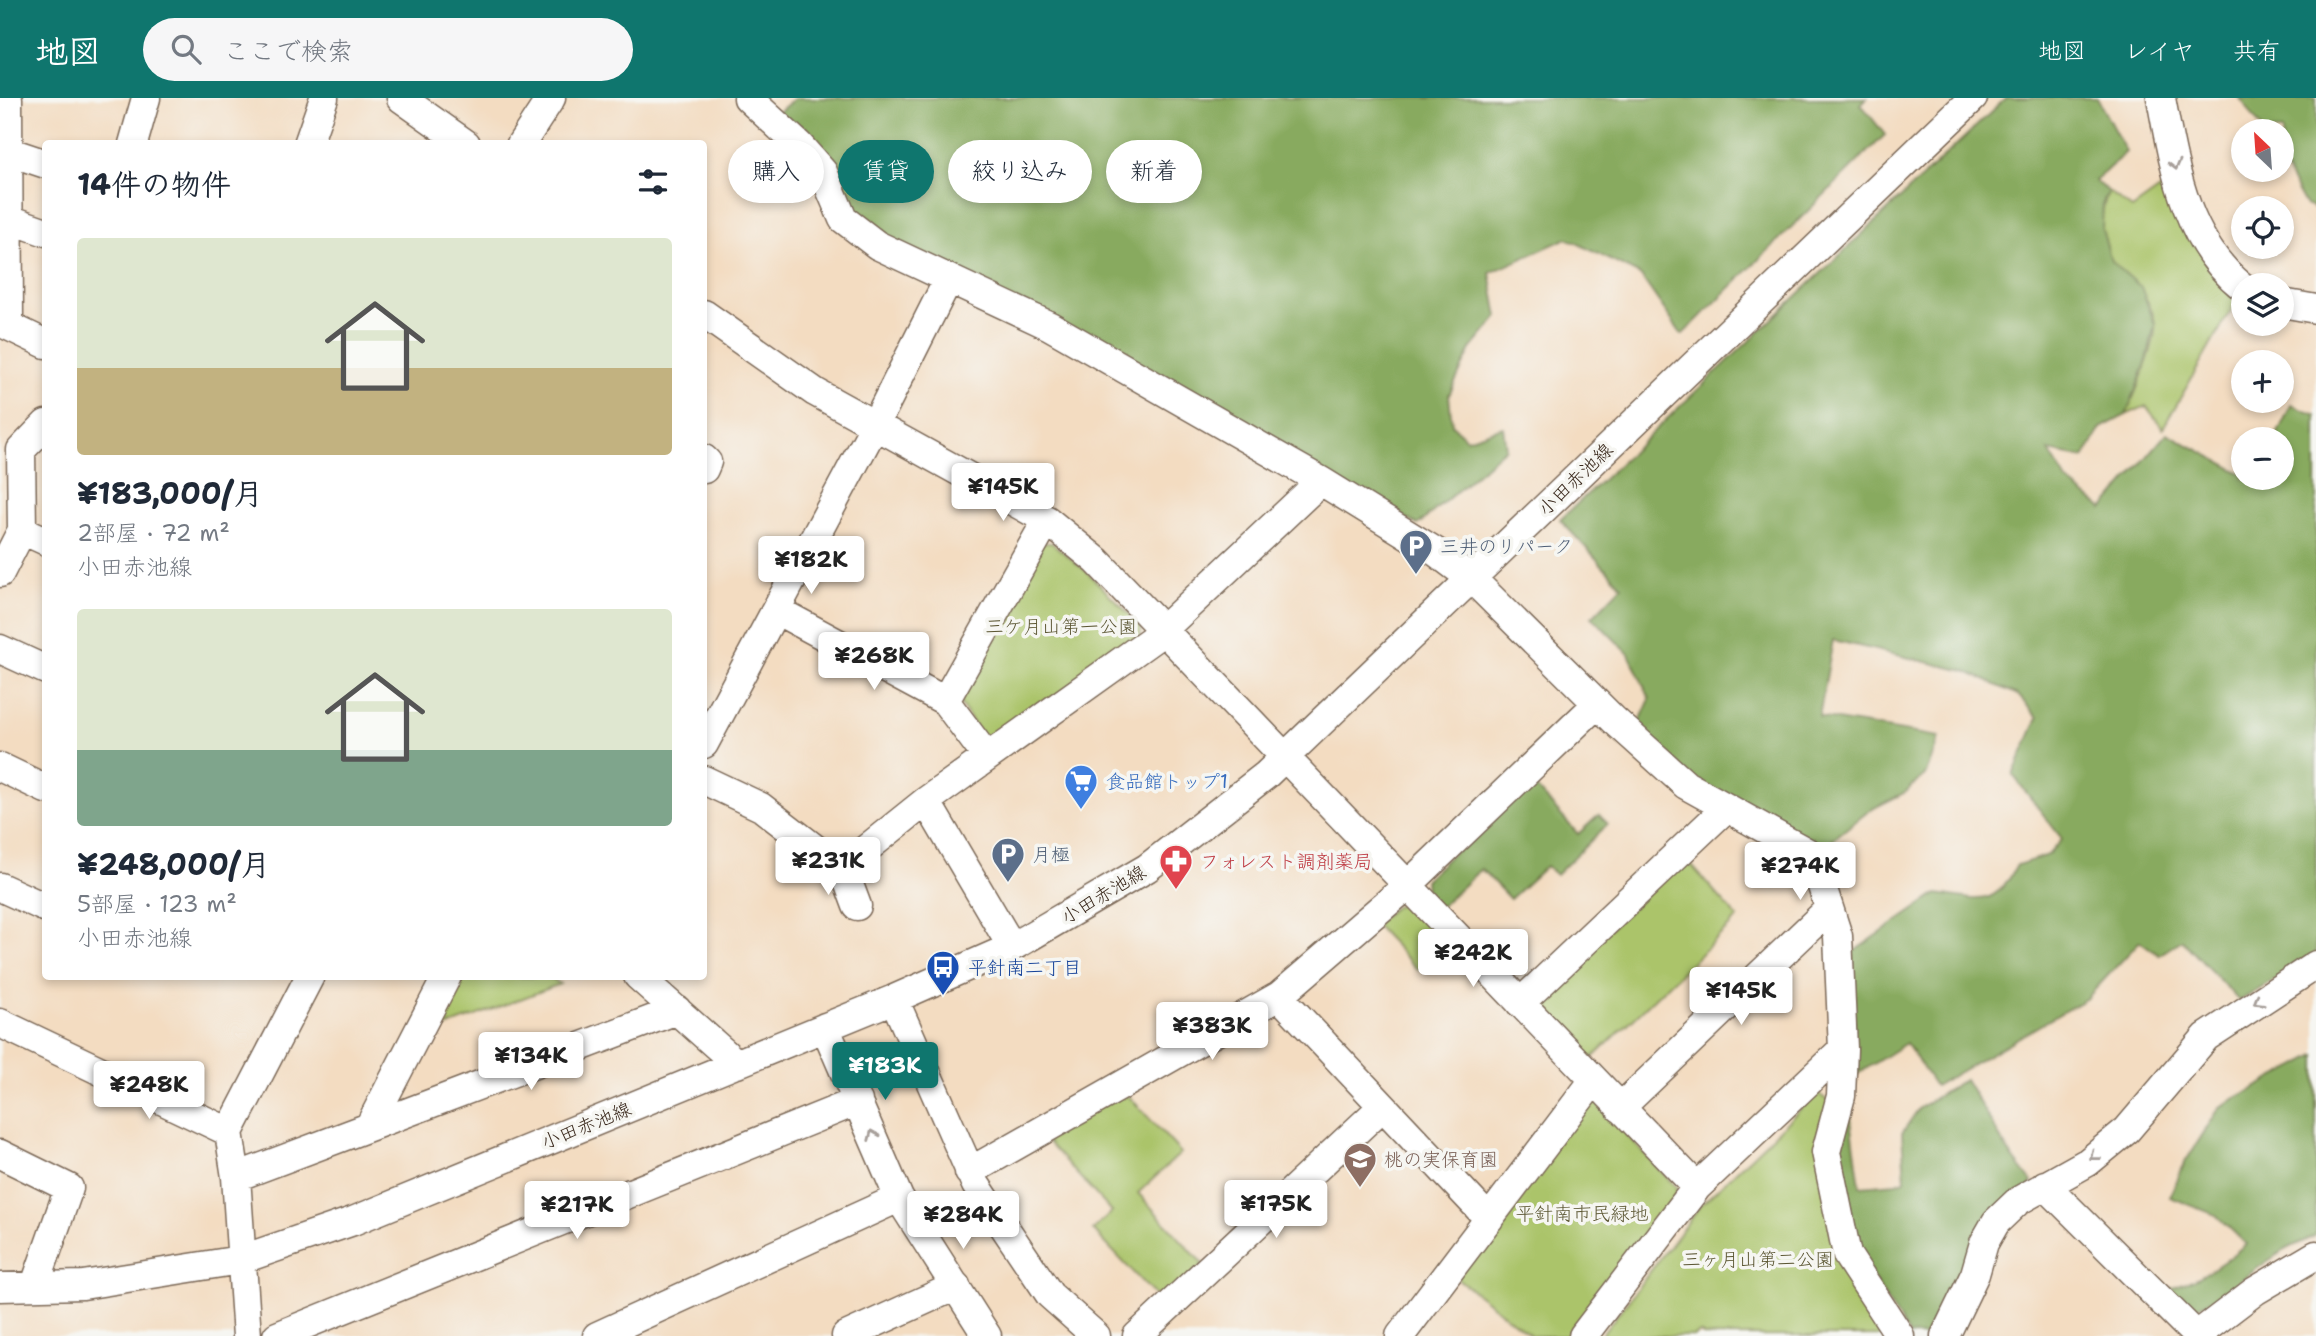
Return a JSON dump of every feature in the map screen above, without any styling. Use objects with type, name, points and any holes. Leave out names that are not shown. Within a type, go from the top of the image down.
[{"type":"street","points":[[8,98],[4,221],[5,324],[42,342]]},
{"type":"street","points":[[134,140],[146,98]]},
{"type":"street","points":[[309,140],[324,98]]},
{"type":"street","points":[[401,98],[460,140]]},
{"type":"street","points":[[524,140],[551,98]]},
{"type":"street","points":[[748,98],[799,145],[822,172],[843,219],[877,245],[1050,326],[1321,481],[1436,552],[1472,579],[1597,704],[1686,785],[1812,855],[1838,936],[1843,1049],[1841,1096],[1826,1152],[1847,1255],[1900,1336]]},
{"type":"street","name":"小田赤池線","points":[[0,1287],[83,1285],[240,1260],[353,1221],[894,999],[1012,947],[1147,868],[1286,756],[1973,98]]},
{"type":"street","points":[[2161,98],[2186,208],[2209,250],[2231,278]]},
{"type":"street","points":[[7,151],[42,163]]},
{"type":"street","points":[[4,221],[42,231]]},
{"type":"street","points":[[707,738],[875,425],[948,280]]},
{"type":"street","points":[[2294,305],[2316,309]]},
{"type":"street","points":[[707,316],[815,392],[1047,520],[1097,561],[1697,1187]]},
{"type":"street","points":[[0,573],[34,535],[10,445],[42,427]]},
{"type":"street","points":[[845,871],[850,862],[926,801],[1164,630],[1321,481]]},
{"type":"street","points":[[945,701],[1047,520]]},
{"type":"street","points":[[776,610],[945,701],[987,757]]},
{"type":"street","points":[[0,649],[42,668]]},
{"type":"street","points":[[969,1172],[1279,996],[1408,885],[1597,704]]},
{"type":"street","points":[[0,767],[42,787]]},
{"type":"street","points":[[707,781],[761,807],[845,871],[858,906]]},
{"type":"street","points":[[926,801],[1012,947]]},
{"type":"street","points":[[1520,1003],[1726,809]]},
{"type":"street","points":[[0,887],[42,906]]},
{"type":"street","points":[[1620,1108],[1828,910]]},
{"type":"street","points":[[1945,1336],[1975,1274],[1984,1243],[1996,1222],[2018,1201],[2088,1162],[2127,1130],[2206,1037],[2316,965]]},
{"type":"street","points":[[247,1336],[236,1177],[229,1132],[308,980]]},
{"type":"street","points":[[369,1127],[445,980]]},
{"type":"street","points":[[643,980],[737,1063]]},
{"type":"street","points":[[1279,996],[1489,1219]]},
{"type":"street","points":[[894,999],[969,1172],[1050,1295],[1096,1336]]},
{"type":"street","points":[[236,1177],[677,1010]]},
{"type":"street","points":[[0,1023],[229,1132]]},
{"type":"street","points":[[825,1027],[900,1198],[987,1336]]},
{"type":"street","points":[[1583,1336],[1697,1187],[1843,1049]]},
{"type":"street","points":[[1400,1336],[1594,1080]]},
{"type":"street","points":[[277,1336],[858,1101]]},
{"type":"street","points":[[1137,1336],[1382,1107]]},
{"type":"street","points":[[0,1154],[69,1188],[36,1285]]},
{"type":"street","points":[[2045,1185],[2197,1336],[2255,1291],[2316,1255]]},
{"type":"street","points":[[597,1336],[900,1198]]},
{"type":"street","points":[[846,1336],[956,1286]]},
{"type":"green space","points":[[795,98],[1867,98],[1861,104],[1885,135],[1682,335],[1640,275],[1567,238],[1490,273],[1498,317],[1471,349],[1449,395],[1452,425],[1467,439],[1503,427],[1506,448],[1418,525],[884,239],[849,214],[841,203],[934,203],[934,140],[838,140],[838,199],[824,180],[824,140],[795,140],[776,114]]},
{"type":"green space","points":[[2006,98],[2097,98],[2126,152],[2095,181],[2109,192],[2103,202],[2102,229],[2111,261],[2141,287],[2155,324],[2147,360],[2126,415],[2101,428],[2084,458],[2049,451],[2067,481],[2103,509],[2167,433],[2231,468],[2231,490],[2294,490],[2294,427],[2281,427],[2287,413],[2294,413],[2294,406],[2316,415],[2316,956],[2239,1001],[2182,940],[2159,955],[2140,941],[2087,998],[1935,1086],[1906,1043],[1853,1077],[1847,956],[1937,894],[1976,899],[1993,895],[2009,879],[2017,865],[2048,855],[2062,839],[2013,775],[2038,718],[2018,695],[1965,671],[1833,640],[1819,717],[1939,737],[1926,774],[1906,792],[1870,810],[1818,851],[1691,779],[1636,730],[1650,699],[1629,654],[1592,617],[1622,586],[1560,520]]},
{"type":"green space","points":[[2240,98],[2316,98],[2316,209],[2305,205],[2292,182],[2294,119],[2255,119]]},
{"type":"green space","points":[[2174,179],[2231,287],[2231,310],[2163,428],[2146,406],[2126,415],[2149,356],[2155,323],[2145,297],[2109,256],[2103,238],[2102,218],[2109,192],[2132,209]]},
{"type":"green space","name":"三ケ月山第一公園","points":[[1041,543],[1052,543],[1087,572],[1142,627],[1140,636],[995,744],[985,741],[956,697]]},
{"type":"green space","points":[[1529,780],[1578,834],[1599,815],[1608,824],[1556,875],[1546,866],[1510,899],[1481,869],[1439,908],[1426,894],[1425,880]]},
{"type":"green space","points":[[1685,858],[1738,918],[1587,1063],[1538,1012],[1538,996]]},
{"type":"green space","points":[[1397,905],[1408,905],[1445,944],[1418,970],[1374,924]]},
{"type":"green space","points":[[454,980],[554,980],[560,984],[425,1035]]},
{"type":"green space","points":[[2316,1055],[2316,1235],[2282,1252],[2206,1303],[2186,1310],[2166,1290],[2209,1272],[2246,1244],[2216,1215],[2170,1197],[2184,1164],[2220,1107]]},
{"type":"green space","points":[[1965,1079],[2008,1151],[2032,1182],[1934,1336],[1910,1336],[1856,1252],[1834,1153],[1850,1112],[1860,1186],[1905,1180],[1902,1133],[1919,1108]]},
{"type":"green space","points":[[1125,1092],[1181,1153],[1138,1193],[1203,1264],[1162,1303],[1093,1230],[1112,1212],[1044,1138]]},
{"type":"green space","name":"三ヶ月山第二公園","points":[[1817,1093],[1830,1102],[1890,1336],[1705,1336],[1700,1333],[1694,1336],[1601,1336],[1700,1206]]},
{"type":"green space","name":"平針南市民緑地","points":[[1596,1103],[1676,1187],[1677,1196],[1570,1336],[1532,1336],[1453,1275],[1584,1104]]},
{"type":"place","name":"三井のリパーク","points":[[1416,576]]},
{"type":"place","name":"食品館トップ1","points":[[1081,811]]},
{"type":"place","name":"月極","points":[[1008,884]]},
{"type":"place","name":"フォレスト調剤薬局","points":[[1176,891]]},
{"type":"place","name":"平針南二丁目","points":[[943,997]]},
{"type":"place","name":"桃の実保育園","points":[[1360,1189]]}]
